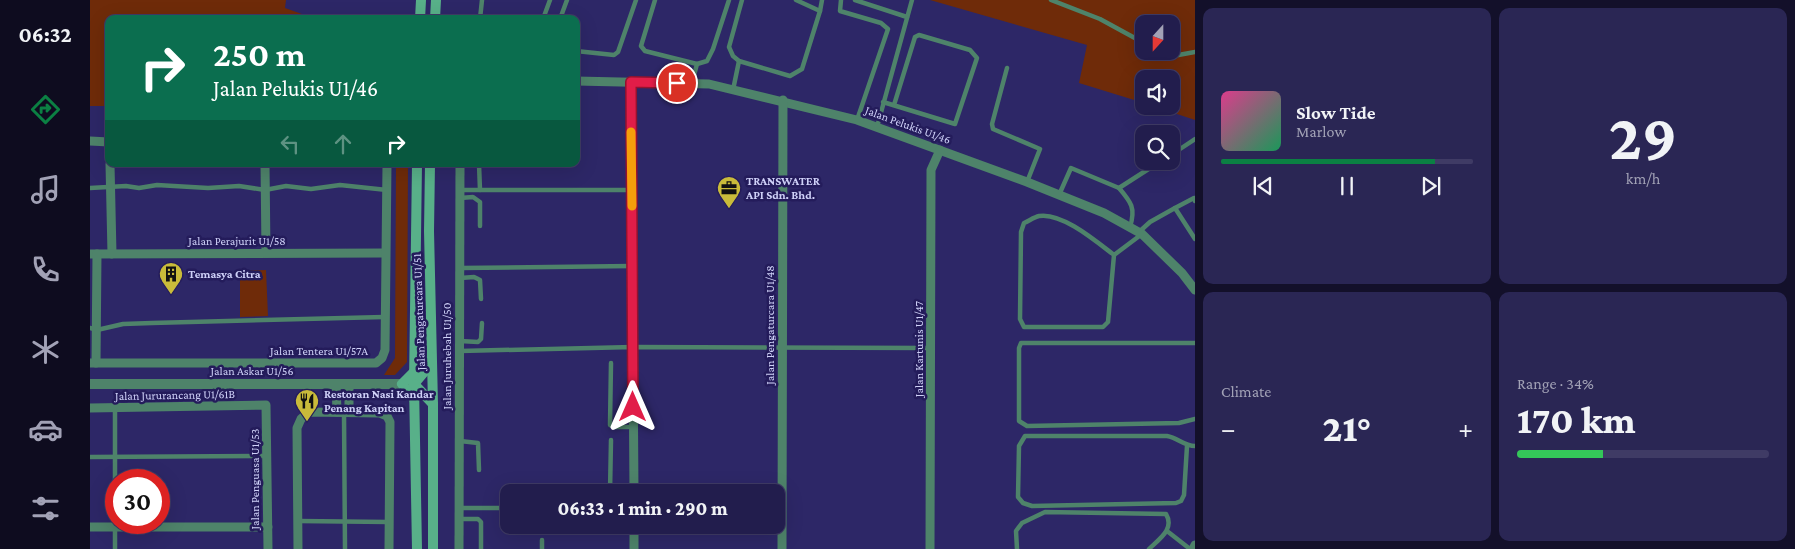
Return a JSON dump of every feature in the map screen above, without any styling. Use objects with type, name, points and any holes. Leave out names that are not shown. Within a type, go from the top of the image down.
[{"type":"main road","points":[[420,15],[421,0]]},
{"type":"main road","points":[[435,15],[436,0]]},
{"type":"main road","name":"Jalan Pengaturcara U1/51","points":[[417,167],[414,399],[417,549]]},
{"type":"main road","name":"Jalan Pengaturcara U1/51","points":[[430,167],[428,231],[434,404],[433,549]]},
{"type":"main road","points":[[433,354],[425,371],[414,384],[434,404]]},
{"type":"main road","points":[[414,372],[402,384],[414,399]]},
{"type":"street","name":"Jalan Pelukis U1/46","points":[[580,81],[692,83],[783,100],[857,120],[1027,182],[1104,213],[1140,233],[1182,274],[1195,290]]},
{"type":"street","points":[[631,82],[634,484]]},
{"type":"street","name":"Jalan Pengaturcara U1/48","points":[[782,549],[783,100]]},
{"type":"street","points":[[90,141],[105,142]]},
{"type":"street","name":"Jalan Kartunis U1/47","points":[[930,549],[931,170],[940,150]]},
{"type":"street","points":[[110,167],[112,254]]},
{"type":"street","points":[[265,167],[266,253]]},
{"type":"street","name":"Jalan Tentera U1/57A","points":[[93,363],[376,363],[382,358],[385,350],[384,253],[387,167]]},
{"type":"street","name":"Jalan Juruhebah U1/50","points":[[460,167],[460,549]]},
{"type":"street","name":"Jalan Perajurit U1/58","points":[[94,254],[384,253]]},
{"type":"street","points":[[93,363],[94,254]]},
{"type":"street","name":"Jalan Askar U1/56","points":[[90,384],[414,384]]},
{"type":"street","points":[[336,384],[343,412]]},
{"type":"street","points":[[343,412],[349,384]]},
{"type":"street","name":"Jalan Jururancang U1/61B","points":[[90,408],[264,407]]},
{"type":"street","name":"Jalan Penguasa U1/53","points":[[264,407],[268,456],[268,549]]},
{"type":"street","points":[[298,549],[297,428],[300,419],[309,412],[380,413],[387,416],[390,422],[389,549]]},
{"type":"street","points":[[90,527],[105,527]]},
{"type":"street","points":[[170,527],[268,527]]},
{"type":"street","points":[[634,534],[634,549]]},
{"type":"street","points":[[1192,549],[1195,545]]},
{"type":"lane","points":[[480,15],[482,0]]},
{"type":"lane","points":[[544,15],[550,0]]},
{"type":"lane","points":[[561,15],[566,0]]},
{"type":"lane","points":[[580,51],[614,55],[618,52],[636,0]]},
{"type":"lane","points":[[655,0],[641,46],[645,51],[697,64],[707,61],[713,50],[729,0]]},
{"type":"lane","points":[[742,0],[729,48],[733,56],[790,76],[802,69],[822,0]]},
{"type":"lane","points":[[796,0],[820,11]]},
{"type":"lane","points":[[841,0],[840,11],[881,23],[888,29],[857,120]]},
{"type":"lane","points":[[855,0],[907,16]]},
{"type":"lane","points":[[877,127],[912,0]]},
{"type":"lane","points":[[1051,0],[1100,19],[1135,38]]},
{"type":"lane","points":[[883,102],[955,124],[977,58],[970,50],[923,35],[915,37],[894,105]]},
{"type":"lane","points":[[1180,55],[1195,52]]},
{"type":"lane","points":[[733,90],[740,60]]},
{"type":"lane","points":[[692,83],[697,64]]},
{"type":"lane","points":[[1007,68],[992,124],[993,129],[1000,133],[1040,149],[1027,182]]},
{"type":"lane","points":[[1180,149],[1195,139]]},
{"type":"lane","points":[[480,167],[480,190]]},
{"type":"lane","points":[[1059,196],[1071,168],[1119,188],[1132,202],[1134,209],[1130,227]]},
{"type":"lane","points":[[1119,188],[1147,170]]},
{"type":"lane","points":[[90,188],[126,186],[139,188],[157,185],[199,188],[239,186],[265,190],[286,186],[312,188],[340,185],[387,190]]},
{"type":"lane","points":[[460,194],[480,190],[632,190]]},
{"type":"lane","points":[[460,194],[480,202],[480,226]]},
{"type":"lane","points":[[1114,255],[1081,230],[1052,217],[1039,216],[1024,223],[1021,232],[1020,319],[1024,327],[1103,327],[1108,322],[1114,255],[1150,222],[1195,199]]},
{"type":"lane","points":[[1175,208],[1195,239]]},
{"type":"lane","points":[[460,268],[632,266]]},
{"type":"lane","points":[[460,278],[474,277],[480,280],[481,299]]},
{"type":"lane","points":[[93,329],[122,324],[384,317]]},
{"type":"lane","points":[[460,341],[478,342],[481,339],[482,323]]},
{"type":"lane","points":[[1195,343],[1021,343],[1019,348],[1018,421],[1027,426],[1179,423],[1195,419]]},
{"type":"lane","points":[[460,351],[633,347],[931,348]]},
{"type":"lane","points":[[611,363],[610,424],[616,428],[634,427]]},
{"type":"lane","points":[[115,408],[115,469]]},
{"type":"lane","points":[[343,412],[345,549]]},
{"type":"lane","points":[[1187,446],[1184,495],[1181,501],[1176,503],[1032,506],[1023,503],[1018,497],[1018,446],[1025,436],[1167,436],[1175,438],[1187,446],[1195,446]]},
{"type":"lane","points":[[460,441],[473,440],[478,443],[479,470]]},
{"type":"lane","points":[[610,440],[610,484]]},
{"type":"lane","points":[[90,457],[268,456]]},
{"type":"lane","points":[[460,508],[500,508]]},
{"type":"lane","points":[[1017,549],[1016,530],[1022,523],[1045,512],[1166,514],[1169,519],[1167,531],[1149,549]]},
{"type":"lane","points":[[460,520],[478,520],[481,522],[482,549]]},
{"type":"lane","points":[[298,521],[389,522]]},
{"type":"lane","points":[[1167,531],[1192,549]]},
{"type":"lane","points":[[115,534],[116,549]]},
{"type":"lane","points":[[542,540],[542,549]]},
{"type":"shaded area","points":[[90,0],[286,0],[285,8],[305,15],[105,15],[105,106],[90,106]]},
{"type":"shaded area","points":[[930,0],[1195,0],[1195,120],[1180,115],[1180,70],[1135,70],[1135,100],[1079,83],[1087,45]]},
{"type":"shaded area","points":[[396,167],[408,167],[407,362],[395,375],[384,375],[395,358]]},
{"type":"shaded area","points":[[266,270],[268,316],[240,317],[240,271]]},
{"type":"slow traffic","points":[[631,132],[632,206]]},
{"type":"place","name":"TRANSWATER API Sdn. Bhd.","points":[[729,209]]},
{"type":"place","name":"Temasya Citra","points":[[171,295]]},
{"type":"place","name":"Restoran Nasi Kandar Penang Kapitan","points":[[307,422]]},
{"type":"route","points":[[633,407],[631,82],[677,83]]}]
